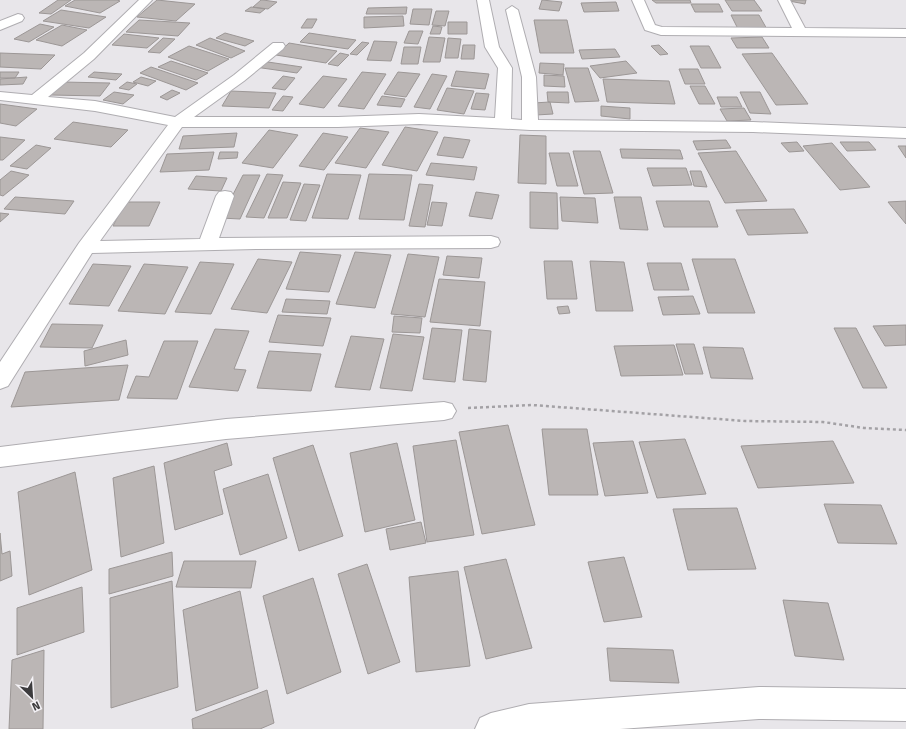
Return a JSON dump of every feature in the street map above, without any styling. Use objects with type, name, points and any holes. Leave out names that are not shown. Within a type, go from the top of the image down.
[{"type":"street","points":[[36,99],[89,56],[146,0]]},
{"type":"street","points":[[483,0],[492,47],[505,68],[503,123]]},
{"type":"street","points":[[638,0],[650,27],[661,31],[906,33]]},
{"type":"street","points":[[784,0],[801,32]]},
{"type":"street","points":[[512,10],[529,77],[530,125]]},
{"type":"street","points":[[0,26],[18,18]]},
{"type":"street","points":[[2,373],[86,247],[178,122],[239,78],[278,46]]},
{"type":"street","points":[[0,96],[95,106],[178,122],[338,122],[419,119],[530,125],[753,127],[906,133]]},
{"type":"street","points":[[208,245],[225,196]]},
{"type":"street","points":[[86,247],[419,241],[490,242]]},
{"type":"street","points":[[0,457],[226,430],[444,411]]},
{"type":"street","points":[[491,729],[530,724],[759,703],[906,705]]},
{"type":"path","points":[[444,411],[532,405],[745,421],[823,422],[864,428],[906,430]]},
{"type":"building","points":[[58,0],[71,0],[51,14],[39,13]]},
{"type":"building","points":[[75,0],[120,1],[100,13],[65,6]]},
{"type":"building","points":[[157,0],[195,4],[176,21],[137,17]]},
{"type":"building","points":[[261,0],[277,2],[268,9],[253,7]]},
{"type":"building","points":[[542,0],[562,2],[559,11],[539,9]]},
{"type":"building","points":[[652,0],[690,0],[691,3],[656,3]]},
{"type":"building","points":[[725,0],[754,0],[762,11],[732,11]]},
{"type":"building","points":[[789,0],[806,0],[805,4]]},
{"type":"building","points":[[616,2],[619,11],[584,12],[581,3]]},
{"type":"building","points":[[691,4],[719,4],[723,12],[695,12]]},
{"type":"building","points":[[251,7],[265,9],[260,13],[245,11]]},
{"type":"building","points":[[407,7],[406,14],[366,14],[368,8]]},
{"type":"building","points":[[413,9],[432,9],[429,25],[410,24]]},
{"type":"building","points":[[61,10],[106,17],[89,28],[43,21]]},
{"type":"building","points":[[436,11],[449,11],[445,26],[432,25]]},
{"type":"building","points":[[731,15],[759,15],[768,31],[739,31]]},
{"type":"building","points":[[403,16],[404,26],[364,28],[364,17]]},
{"type":"building","points":[[307,19],[317,19],[312,28],[301,28]]},
{"type":"building","points":[[139,20],[190,23],[178,36],[126,32]]},
{"type":"building","points":[[534,20],[567,20],[574,53],[540,53]]},
{"type":"building","points":[[448,22],[467,22],[467,34],[448,34]]},
{"type":"building","points":[[40,24],[54,27],[29,42],[14,39]]},
{"type":"building","points":[[62,25],[87,30],[62,46],[36,40]]},
{"type":"building","points":[[433,26],[442,27],[440,34],[430,34]]},
{"type":"building","points":[[409,31],[423,31],[418,44],[404,43]]},
{"type":"building","points":[[225,33],[254,41],[245,46],[216,38]]},
{"type":"building","points":[[309,33],[356,40],[348,49],[300,42]]},
{"type":"building","points":[[124,34],[159,38],[147,48],[112,45]]},
{"type":"building","points":[[429,37],[445,38],[440,62],[423,62]]},
{"type":"building","points":[[762,37],[769,48],[737,48],[731,38]]},
{"type":"building","points":[[163,38],[175,39],[160,53],[148,52]]},
{"type":"building","points":[[210,38],[245,51],[231,58],[196,45]]},
{"type":"building","points":[[448,38],[461,39],[458,58],[445,58]]},
{"type":"building","points":[[374,41],[397,42],[391,61],[367,60]]},
{"type":"building","points":[[362,42],[369,43],[357,55],[350,54]]},
{"type":"building","points":[[289,43],[337,51],[326,63],[276,55]]},
{"type":"building","points":[[463,45],[475,45],[474,59],[461,59]]},
{"type":"building","points":[[659,45],[668,54],[660,55],[651,46]]},
{"type":"building","points":[[189,46],[229,59],[208,71],[168,57]]},
{"type":"building","points":[[690,46],[709,46],[721,68],[701,68]]},
{"type":"building","points":[[404,47],[421,47],[418,64],[401,64]]},
{"type":"building","points":[[615,49],[620,57],[582,59],[579,50]]},
{"type":"building","points":[[0,53],[55,55],[41,69],[0,67]]},
{"type":"building","points":[[340,53],[349,55],[338,66],[328,64]]},
{"type":"building","points":[[772,53],[808,104],[776,105],[742,54]]},
{"type":"building","points":[[171,61],[208,73],[196,80],[158,67]]},
{"type":"building","points":[[261,61],[302,67],[297,73],[255,67]]},
{"type":"building","points":[[626,61],[637,73],[600,78],[590,66]]},
{"type":"building","points":[[540,63],[564,64],[563,75],[539,73]]},
{"type":"building","points":[[151,67],[198,83],[186,90],[140,73]]},
{"type":"building","points":[[565,68],[588,68],[599,101],[575,102]]},
{"type":"building","points":[[679,69],[698,69],[705,84],[685,84]]},
{"type":"building","points":[[456,71],[489,74],[485,89],[451,86]]},
{"type":"building","points":[[0,72],[19,72],[15,78],[0,78]]},
{"type":"building","points":[[94,72],[122,74],[116,80],[88,77]]},
{"type":"building","points":[[362,72],[386,74],[364,109],[338,106]]},
{"type":"building","points":[[398,72],[420,74],[406,97],[384,94]]},
{"type":"building","points":[[432,74],[447,76],[430,109],[414,107]]},
{"type":"building","points":[[544,75],[564,76],[565,87],[544,86]]},
{"type":"building","points":[[283,76],[295,78],[285,90],[272,88]]},
{"type":"building","points":[[323,76],[347,79],[324,108],[299,104]]},
{"type":"building","points":[[27,77],[23,84],[0,85],[0,79]]},
{"type":"building","points":[[141,77],[156,81],[148,86],[133,82]]},
{"type":"building","points":[[603,79],[669,81],[675,104],[607,102]]},
{"type":"building","points":[[62,82],[110,83],[100,96],[51,95]]},
{"type":"building","points":[[127,82],[137,84],[129,90],[119,88]]},
{"type":"building","points":[[690,86],[705,86],[715,104],[699,104]]},
{"type":"building","points":[[447,88],[474,91],[464,114],[437,110]]},
{"type":"building","points":[[172,90],[180,93],[167,100],[160,97]]},
{"type":"building","points":[[231,91],[276,93],[269,108],[222,106]]},
{"type":"building","points":[[114,92],[134,95],[123,104],[103,100]]},
{"type":"building","points":[[547,92],[568,92],[569,103],[548,102]]},
{"type":"building","points":[[740,92],[760,92],[771,114],[750,113]]},
{"type":"building","points":[[476,93],[489,94],[485,110],[471,109]]},
{"type":"building","points":[[283,96],[293,97],[283,111],[272,110]]},
{"type":"building","points":[[382,96],[405,99],[401,107],[377,105]]},
{"type":"building","points":[[717,97],[737,97],[742,107],[721,107]]},
{"type":"building","points":[[550,102],[553,114],[536,115],[533,103]]},
{"type":"building","points":[[0,104],[37,109],[16,126],[0,123]]},
{"type":"building","points":[[601,106],[630,108],[630,119],[601,116]]},
{"type":"building","points":[[744,108],[751,120],[727,121],[720,109]]},
{"type":"building","points":[[73,122],[128,130],[111,147],[54,139]]},
{"type":"building","points":[[405,127],[438,132],[417,171],[382,165]]},
{"type":"building","points":[[360,128],[389,132],[366,168],[335,163]]},
{"type":"building","points":[[269,130],[298,135],[273,168],[242,163]]},
{"type":"building","points":[[237,133],[234,147],[179,149],[183,136]]},
{"type":"building","points":[[323,133],[348,137],[324,170],[299,166]]},
{"type":"building","points":[[520,135],[546,136],[546,184],[518,183]]},
{"type":"building","points":[[0,137],[25,140],[3,160],[0,160]]},
{"type":"building","points":[[444,137],[470,140],[463,158],[437,155]]},
{"type":"building","points":[[726,140],[731,148],[697,150],[693,141]]},
{"type":"building","points":[[797,142],[804,151],[789,152],[781,143]]},
{"type":"building","points":[[840,142],[869,142],[876,150],[847,151]]},
{"type":"building","points":[[832,143],[870,187],[840,190],[803,146]]},
{"type":"building","points":[[36,145],[51,148],[27,169],[10,166]]},
{"type":"building","points":[[898,146],[906,146],[906,158]]},
{"type":"building","points":[[620,149],[680,150],[683,159],[622,158]]},
{"type":"building","points":[[573,151],[600,151],[613,193],[584,194]]},
{"type":"building","points":[[736,151],[767,201],[725,203],[698,153]]},
{"type":"building","points":[[214,152],[209,170],[160,172],[167,154]]},
{"type":"building","points":[[220,152],[238,152],[237,158],[218,159]]},
{"type":"building","points":[[549,153],[569,153],[578,186],[557,186]]},
{"type":"building","points":[[431,163],[477,167],[474,180],[426,175]]},
{"type":"building","points":[[647,168],[686,168],[692,185],[653,186]]},
{"type":"building","points":[[11,171],[29,175],[3,196],[0,195],[0,180]]},
{"type":"building","points":[[690,171],[701,171],[707,187],[694,186]]},
{"type":"building","points":[[267,174],[283,175],[264,218],[246,217]]},
{"type":"building","points":[[327,174],[361,175],[348,219],[312,218]]},
{"type":"building","points":[[369,174],[412,175],[404,220],[359,219]]},
{"type":"building","points":[[243,175],[260,175],[240,219],[221,218]]},
{"type":"building","points":[[196,176],[227,178],[221,191],[188,189]]},
{"type":"building","points":[[283,182],[301,183],[287,218],[268,218]]},
{"type":"building","points":[[304,184],[320,185],[306,221],[290,220]]},
{"type":"building","points":[[419,184],[433,185],[425,227],[409,226]]},
{"type":"building","points":[[476,192],[499,195],[492,219],[469,216]]},
{"type":"building","points":[[530,192],[557,193],[558,229],[530,228]]},
{"type":"building","points":[[15,197],[74,201],[65,214],[4,209]]},
{"type":"building","points":[[560,197],[595,198],[598,223],[562,221]]},
{"type":"building","points":[[614,197],[641,197],[648,230],[620,229]]},
{"type":"building","points":[[656,201],[709,201],[718,227],[664,227]]},
{"type":"building","points":[[906,201],[906,224],[888,202]]},
{"type":"building","points":[[125,202],[160,202],[149,226],[113,226]]},
{"type":"building","points":[[432,202],[447,203],[442,226],[427,225]]},
{"type":"building","points":[[794,209],[808,233],[748,235],[736,210]]},
{"type":"building","points":[[0,213],[9,214],[0,222]]},
{"type":"building","points":[[300,252],[341,255],[329,292],[286,289]]},
{"type":"building","points":[[355,252],[391,255],[375,308],[336,304]]},
{"type":"building","points":[[408,254],[439,257],[425,317],[391,314]]},
{"type":"building","points":[[447,256],[482,258],[479,278],[443,275]]},
{"type":"building","points":[[258,259],[292,262],[267,313],[231,309]]},
{"type":"building","points":[[692,259],[735,259],[755,313],[708,313]]},
{"type":"building","points":[[544,261],[572,261],[577,299],[547,299]]},
{"type":"building","points":[[590,261],[624,262],[633,311],[596,311]]},
{"type":"building","points":[[200,262],[234,264],[211,314],[175,312]]},
{"type":"building","points":[[647,263],[681,263],[689,290],[654,290]]},
{"type":"building","points":[[93,264],[131,266],[109,306],[69,304]]},
{"type":"building","points":[[144,264],[188,267],[165,314],[118,311]]},
{"type":"building","points":[[439,279],[485,282],[480,326],[430,322]]},
{"type":"building","points":[[693,296],[700,314],[663,315],[658,297]]},
{"type":"building","points":[[286,299],[330,301],[327,314],[282,312]]},
{"type":"building","points":[[568,306],[570,313],[559,314],[557,307]]},
{"type":"building","points":[[278,315],[331,318],[323,346],[269,342]]},
{"type":"building","points":[[394,316],[422,318],[420,333],[392,332]]},
{"type":"building","points":[[52,324],[103,325],[92,348],[40,347]]},
{"type":"building","points":[[906,325],[906,345],[885,346],[873,326]]},
{"type":"building","points":[[432,328],[462,330],[455,382],[423,379]]},
{"type":"building","points":[[834,328],[856,328],[887,388],[863,388]]},
{"type":"building","points":[[215,329],[249,331],[234,369],[246,370],[238,391],[189,387]]},
{"type":"building","points":[[469,329],[491,331],[486,382],[463,380]]},
{"type":"building","points":[[393,334],[424,337],[412,391],[380,388]]},
{"type":"building","points":[[351,336],[384,339],[370,390],[335,387]]},
{"type":"building","points":[[126,340],[128,355],[85,366],[84,351]]},
{"type":"building","points":[[164,341],[198,341],[177,399],[127,398],[136,376],[149,377]]},
{"type":"building","points":[[676,344],[694,344],[703,374],[685,374]]},
{"type":"building","points":[[674,345],[683,375],[621,376],[614,346]]},
{"type":"building","points":[[703,347],[743,348],[753,379],[711,378]]},
{"type":"building","points":[[269,351],[321,354],[311,391],[257,388]]},
{"type":"building","points":[[128,365],[119,400],[11,407],[25,372]]},
{"type":"building","points":[[508,425],[535,525],[482,534],[459,432]]},
{"type":"building","points":[[542,429],[587,429],[598,495],[549,495]]},
{"type":"building","points":[[685,439],[706,494],[657,498],[639,442]]},
{"type":"building","points":[[456,440],[474,535],[427,542],[413,446]]},
{"type":"building","points":[[633,441],[648,493],[605,496],[593,443]]},
{"type":"building","points":[[833,441],[854,483],[758,488],[741,446]]},
{"type":"building","points":[[227,443],[232,465],[214,471],[223,514],[175,530],[164,463]]},
{"type":"building","points":[[397,443],[415,520],[365,532],[350,453]]},
{"type":"building","points":[[313,445],[343,536],[299,551],[273,458]]},
{"type":"building","points":[[154,466],[164,543],[121,557],[113,478]]},
{"type":"building","points":[[75,472],[92,570],[29,595],[18,492]]},
{"type":"building","points":[[268,474],[287,538],[240,555],[223,489]]},
{"type":"building","points":[[824,504],[881,505],[897,544],[838,543]]},
{"type":"building","points":[[737,508],[756,569],[688,570],[673,509]]},
{"type":"building","points":[[421,522],[426,543],[390,550],[386,529]]},
{"type":"building","points":[[0,533],[2,554],[10,551],[12,576],[0,581]]},
{"type":"building","points":[[172,552],[173,576],[109,594],[109,569]]},
{"type":"building","points":[[624,557],[642,617],[604,622],[588,562]]},
{"type":"building","points":[[506,559],[532,648],[486,659],[464,567]]},
{"type":"building","points":[[184,561],[256,561],[251,588],[176,587]]},
{"type":"building","points":[[367,564],[400,662],[368,674],[338,574]]},
{"type":"building","points":[[458,571],[470,666],[416,672],[409,577]]},
{"type":"building","points":[[313,578],[341,672],[287,694],[263,596]]},
{"type":"building","points":[[172,581],[178,687],[111,708],[110,598]]},
{"type":"building","points":[[82,587],[84,632],[17,655],[17,608]]},
{"type":"building","points":[[240,591],[258,688],[196,711],[183,610]]},
{"type":"building","points":[[783,600],[828,603],[844,660],[795,656]]},
{"type":"building","points":[[607,648],[673,650],[679,683],[610,681]]},
{"type":"building","points":[[44,650],[43,729],[9,729],[12,660]]},
{"type":"building","points":[[267,690],[274,723],[260,729],[193,729],[192,719]]}]
